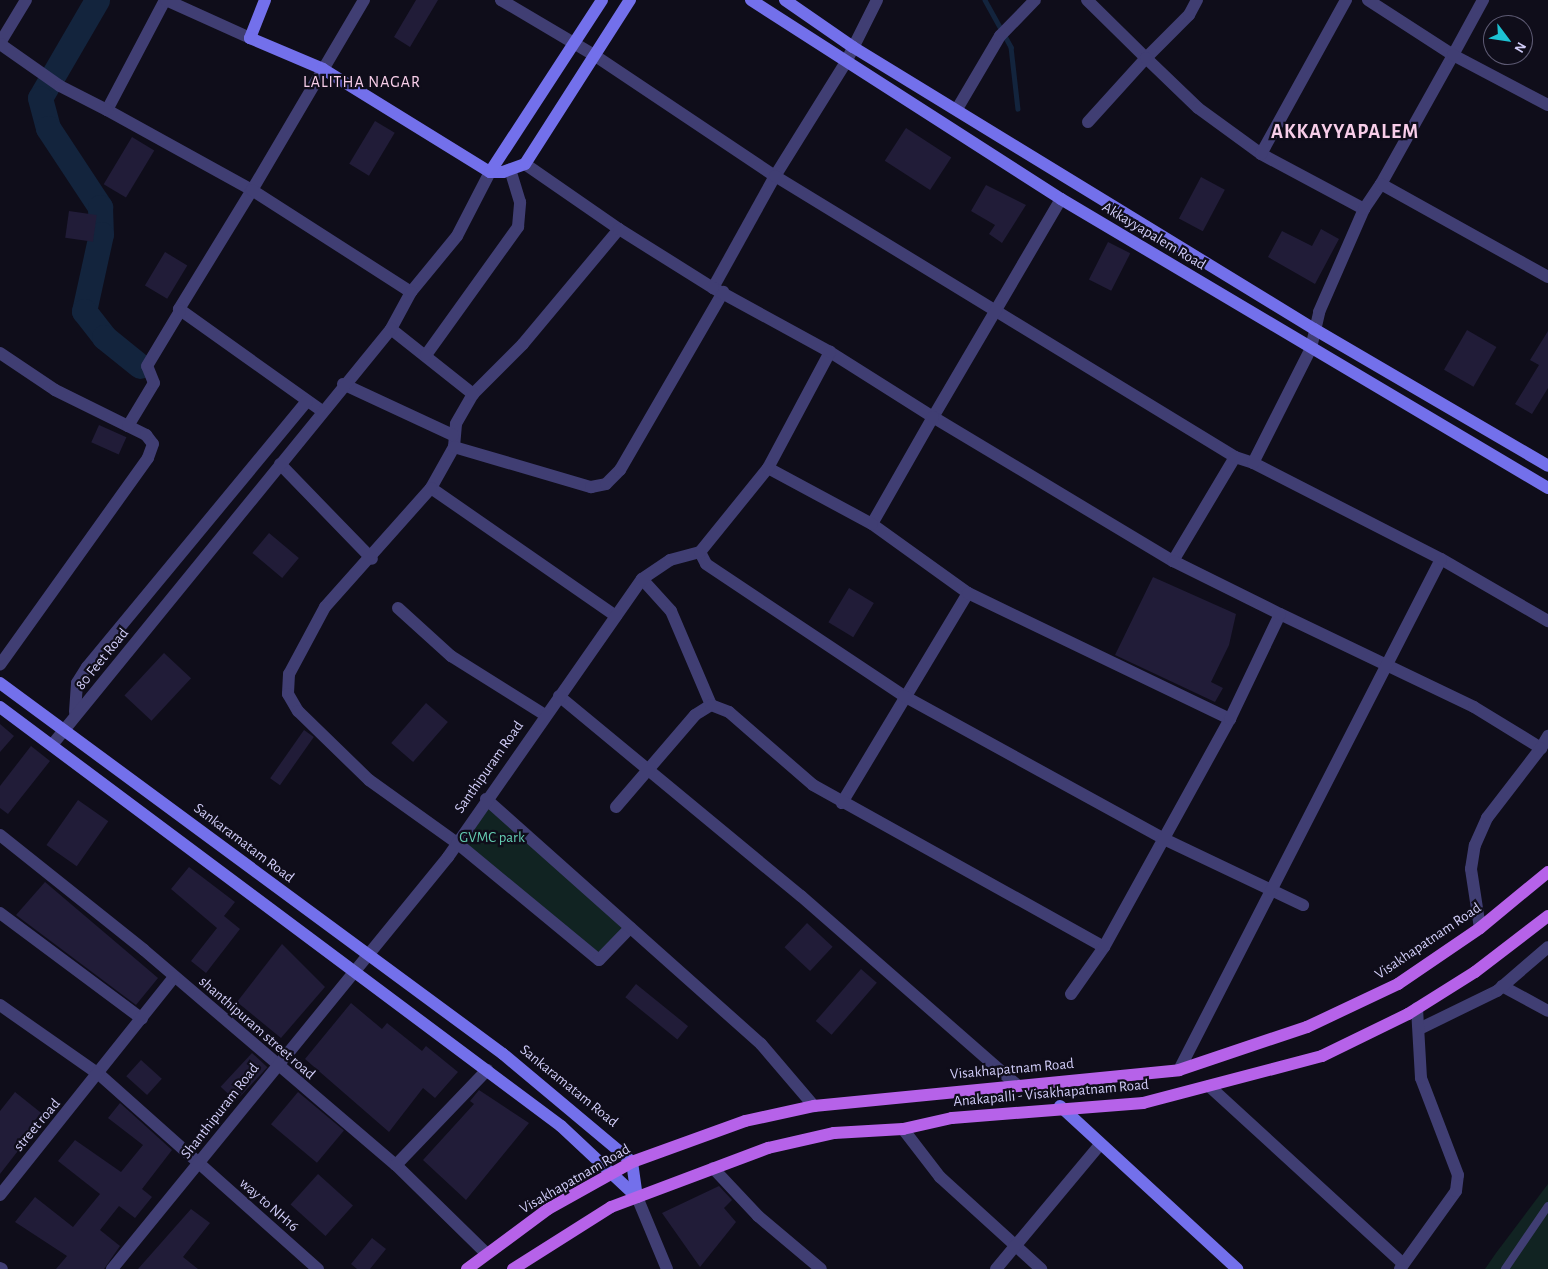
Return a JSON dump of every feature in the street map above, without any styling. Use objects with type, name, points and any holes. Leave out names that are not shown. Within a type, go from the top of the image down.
[{"type":"main road","points":[[265,0],[250,38],[323,69],[490,172],[510,170],[525,164],[630,0]]},
{"type":"main road","points":[[490,172],[571,41],[602,0]]},
{"type":"main road","name":"Akkayyapalem Road","points":[[751,0],[1061,199],[1548,488]]},
{"type":"main road","points":[[785,0],[853,47],[1314,329],[1548,466]]},
{"type":"main road","name":"Sankaramatam Road","points":[[0,683],[65,728],[368,957],[503,1054],[632,1162]]},
{"type":"main road","points":[[0,707],[354,974],[561,1126],[609,1175],[637,1197]]},
{"type":"main road","name":"Visakhapatnam Road","points":[[467,1269],[486,1253],[548,1210],[632,1162],[745,1122],[814,1106],[1016,1084],[1179,1070],[1307,1027],[1398,984],[1480,928],[1548,872]]},
{"type":"main road","name":"Anakapalli - Visakhapatnam Road","points":[[523,1266],[611,1207],[768,1148],[834,1133],[903,1129],[952,1118],[1060,1106],[1143,1103],[1322,1056],[1417,1008],[1475,972],[1548,916]]},
{"type":"main road","points":[[1060,1106],[1099,1146],[1237,1269]]},
{"type":"main road","points":[[632,1162],[637,1197]]},
{"type":"street","points":[[26,0],[0,44],[60,86],[252,190],[411,292]]},
{"type":"street","points":[[107,110],[166,0],[250,38]]},
{"type":"street","points":[[128,426],[154,383],[147,366],[180,312],[179,306],[252,190],[364,0]]},
{"type":"street","points":[[501,0],[594,55],[775,176],[994,312],[1235,456],[1253,463],[1441,559],[1548,621]]},
{"type":"street","points":[[343,384],[454,441],[591,487],[606,484],[620,470],[718,290],[775,176],[846,62],[877,0]]},
{"type":"street","points":[[957,109],[1004,32],[1035,0]]},
{"type":"street","points":[[1087,0],[1198,108],[1261,154],[1364,209]]},
{"type":"street","points":[[1088,122],[1146,58],[1189,15],[1197,0]]},
{"type":"street","points":[[1261,154],[1346,0]]},
{"type":"street","points":[[1368,0],[1453,55],[1548,105]]},
{"type":"street","points":[[1253,463],[1311,348],[1314,329],[1364,209],[1381,184],[1483,0]]},
{"type":"street","points":[[525,164],[619,229],[718,290],[830,352],[933,417],[1173,561],[1388,669],[1474,707],[1541,748]]},
{"type":"street","points":[[426,355],[518,227],[522,214],[510,170]]},
{"type":"street","name":"80 Feet Road","points":[[76,712],[102,688],[343,384],[391,329],[411,292],[457,236],[490,172]]},
{"type":"street","points":[[1381,184],[1548,277]]},
{"type":"street","points":[[872,524],[1061,199]]},
{"type":"street","points":[[619,229],[523,344],[473,394],[454,441],[431,488],[372,560],[325,607],[289,674],[288,694],[298,711],[369,780],[457,843],[599,960],[630,928]]},
{"type":"street","points":[[180,312],[322,412]]},
{"type":"street","points":[[391,329],[473,394]]},
{"type":"street","points":[[711,706],[671,611],[642,579],[670,560],[700,552],[768,468],[830,352]]},
{"type":"street","points":[[0,353],[55,390],[146,434],[153,444],[148,458],[0,665]]},
{"type":"street","name":"80 Feet Road","points":[[76,712],[77,683],[87,667],[307,401]]},
{"type":"street","points":[[1173,561],[1235,456]]},
{"type":"street","points":[[280,464],[372,560]]},
{"type":"street","points":[[768,468],[872,524],[968,594],[1230,719]]},
{"type":"street","points":[[431,488],[616,616]]},
{"type":"street","points":[[700,552],[706,564],[904,696],[1164,839],[1303,905]]},
{"type":"street","points":[[1179,1070],[1388,669],[1441,559]]},
{"type":"street","name":"Santhipuram Road","points":[[368,957],[457,843],[486,799],[642,579]]},
{"type":"street","points":[[842,803],[904,696],[968,594]]},
{"type":"street","points":[[398,608],[451,656],[545,715]]},
{"type":"street","points":[[1071,994],[1104,947],[1230,719],[1280,614]]},
{"type":"street","points":[[559,696],[648,772],[801,896],[1016,1084]]},
{"type":"street","points":[[616,807],[695,715],[711,706],[729,712],[806,780],[842,803],[1104,947]]},
{"type":"street","points":[[52,746],[76,712]]},
{"type":"street","points":[[1480,928],[1472,868],[1475,845],[1487,818],[1541,748],[1548,736]]},
{"type":"street","points":[[486,799],[761,1044],[814,1106]]},
{"type":"street","name":"shanthipuram street road","points":[[0,835],[174,977],[275,1066],[396,1165],[486,1253]]},
{"type":"street","points":[[0,913],[142,1019]]},
{"type":"street","points":[[1419,1029],[1502,986],[1548,947]]},
{"type":"street","name":"Shanthipuram Road","points":[[112,1269],[198,1165],[275,1066],[368,957]]},
{"type":"street","name":"street road","points":[[0,1195],[100,1075],[174,977]]},
{"type":"street","points":[[1502,986],[1548,1011]]},
{"type":"street","points":[[0,1005],[100,1075],[198,1165]]},
{"type":"street","points":[[1209,1086],[1402,1267],[1456,1191],[1458,1175],[1421,1078],[1417,1008]]},
{"type":"street","points":[[396,1165],[486,1070]]},
{"type":"street","points":[[903,1129],[927,1164],[1041,1269]]},
{"type":"street","points":[[996,1269],[1099,1146]]},
{"type":"street","name":"way to NH16","points":[[198,1165],[313,1268]]},
{"type":"street","points":[[714,1168],[758,1216],[821,1269]]},
{"type":"street","points":[[637,1197],[667,1269]]},
{"type":"lane","points":[[1505,1269],[1548,1206]]},
{"type":"green space","name":"GVMC park","points":[[486,799],[630,928],[599,960],[457,843]]},
{"type":"green space","points":[[1548,1184],[1548,1269],[1485,1269],[1496,1253]]},
{"type":"building","points":[[416,0],[438,0],[410,47],[394,37]]},
{"type":"building","points":[[375,121],[395,133],[369,176],[349,164]]},
{"type":"building","points":[[906,128],[951,157],[930,190],[885,161]]},
{"type":"building","points":[[132,137],[154,150],[126,198],[104,184]]},
{"type":"building","points":[[1201,177],[1225,190],[1203,231],[1179,218]]},
{"type":"building","points":[[986,185],[1026,205],[1002,243],[989,234],[995,225],[971,211]]},
{"type":"building","points":[[69,211],[97,215],[93,242],[65,238]]},
{"type":"building","points":[[1321,229],[1339,239],[1315,284],[1268,257],[1282,231],[1312,246]]},
{"type":"building","points":[[1108,242],[1130,253],[1111,291],[1089,279]]},
{"type":"building","points":[[165,252],[187,265],[167,299],[145,285]]},
{"type":"building","points":[[1467,330],[1496,347],[1473,387],[1444,370]]},
{"type":"building","points":[[1548,331],[1548,388],[1532,414],[1515,404],[1539,365],[1530,360]]},
{"type":"building","points":[[99,425],[126,437],[119,455],[91,442]]},
{"type":"building","points":[[269,533],[299,558],[282,578],[252,553]]},
{"type":"building","points":[[1153,577],[1236,614],[1229,645],[1211,682],[1223,688],[1215,702],[1115,655]]},
{"type":"building","points":[[849,588],[874,603],[853,637],[828,622]]},
{"type":"building","points":[[164,653],[191,678],[152,721],[124,695]]},
{"type":"building","points":[[426,703],[448,722],[413,762],[391,743]]},
{"type":"building","points":[[0,724],[14,736],[0,752]]},
{"type":"building","points":[[304,730],[314,737],[280,785],[270,778]]},
{"type":"building","points":[[31,746],[50,761],[8,814],[0,808],[0,786]]},
{"type":"building","points":[[78,800],[108,821],[77,866],[46,845]]},
{"type":"building","points":[[189,867],[235,902],[224,916],[240,929],[206,973],[191,961],[217,928],[171,889]]},
{"type":"building","points":[[45,882],[158,978],[136,1005],[16,915]]},
{"type":"building","points":[[807,923],[833,947],[810,971],[784,947]]},
{"type":"building","points":[[282,944],[325,987],[281,1038],[237,1002]]},
{"type":"building","points":[[861,969],[877,983],[832,1035],[816,1021]]},
{"type":"building","points":[[636,984],[688,1026],[677,1039],[625,997]]},
{"type":"building","points":[[351,1003],[382,1029],[387,1023],[422,1051],[426,1046],[458,1072],[435,1098],[423,1088],[389,1132],[305,1059]]},
{"type":"building","points":[[252,1053],[267,1067],[236,1101],[221,1087]]},
{"type":"building","points":[[141,1060],[162,1079],[147,1095],[126,1076]]},
{"type":"building","points":[[479,1090],[529,1123],[466,1200],[423,1160],[474,1104],[470,1101]]},
{"type":"building","points":[[15,1092],[45,1116],[0,1174],[0,1111]]},
{"type":"building","points":[[298,1092],[344,1131],[317,1163],[271,1124]]},
{"type":"building","points":[[120,1103],[172,1150],[142,1189],[152,1197],[135,1218],[119,1206],[100,1230],[120,1246],[104,1269],[56,1269],[67,1256],[15,1222],[35,1197],[73,1227],[100,1194],[58,1161],[75,1140],[121,1172],[143,1145],[108,1118]]},
{"type":"building","points":[[318,1174],[353,1205],[325,1236],[291,1204]]},
{"type":"building","points":[[719,1186],[732,1200],[724,1208],[736,1222],[700,1267],[662,1213]]},
{"type":"building","points":[[191,1209],[210,1223],[183,1257],[198,1269],[138,1269]]},
{"type":"building","points":[[372,1238],[386,1249],[370,1269],[357,1269],[351,1264]]},
{"type":"waterway","points":[[97,0],[40,98],[48,128],[100,207],[101,234],[84,311],[104,337],[140,366]]},
{"type":"waterway","points":[[985,0],[1011,47],[1018,109]]},
{"type":"district","name":"LALITHA NAGAR","points":[[362,82]]},
{"type":"district","name":"AKKAYYAPALEM","points":[[1345,132]]}]
